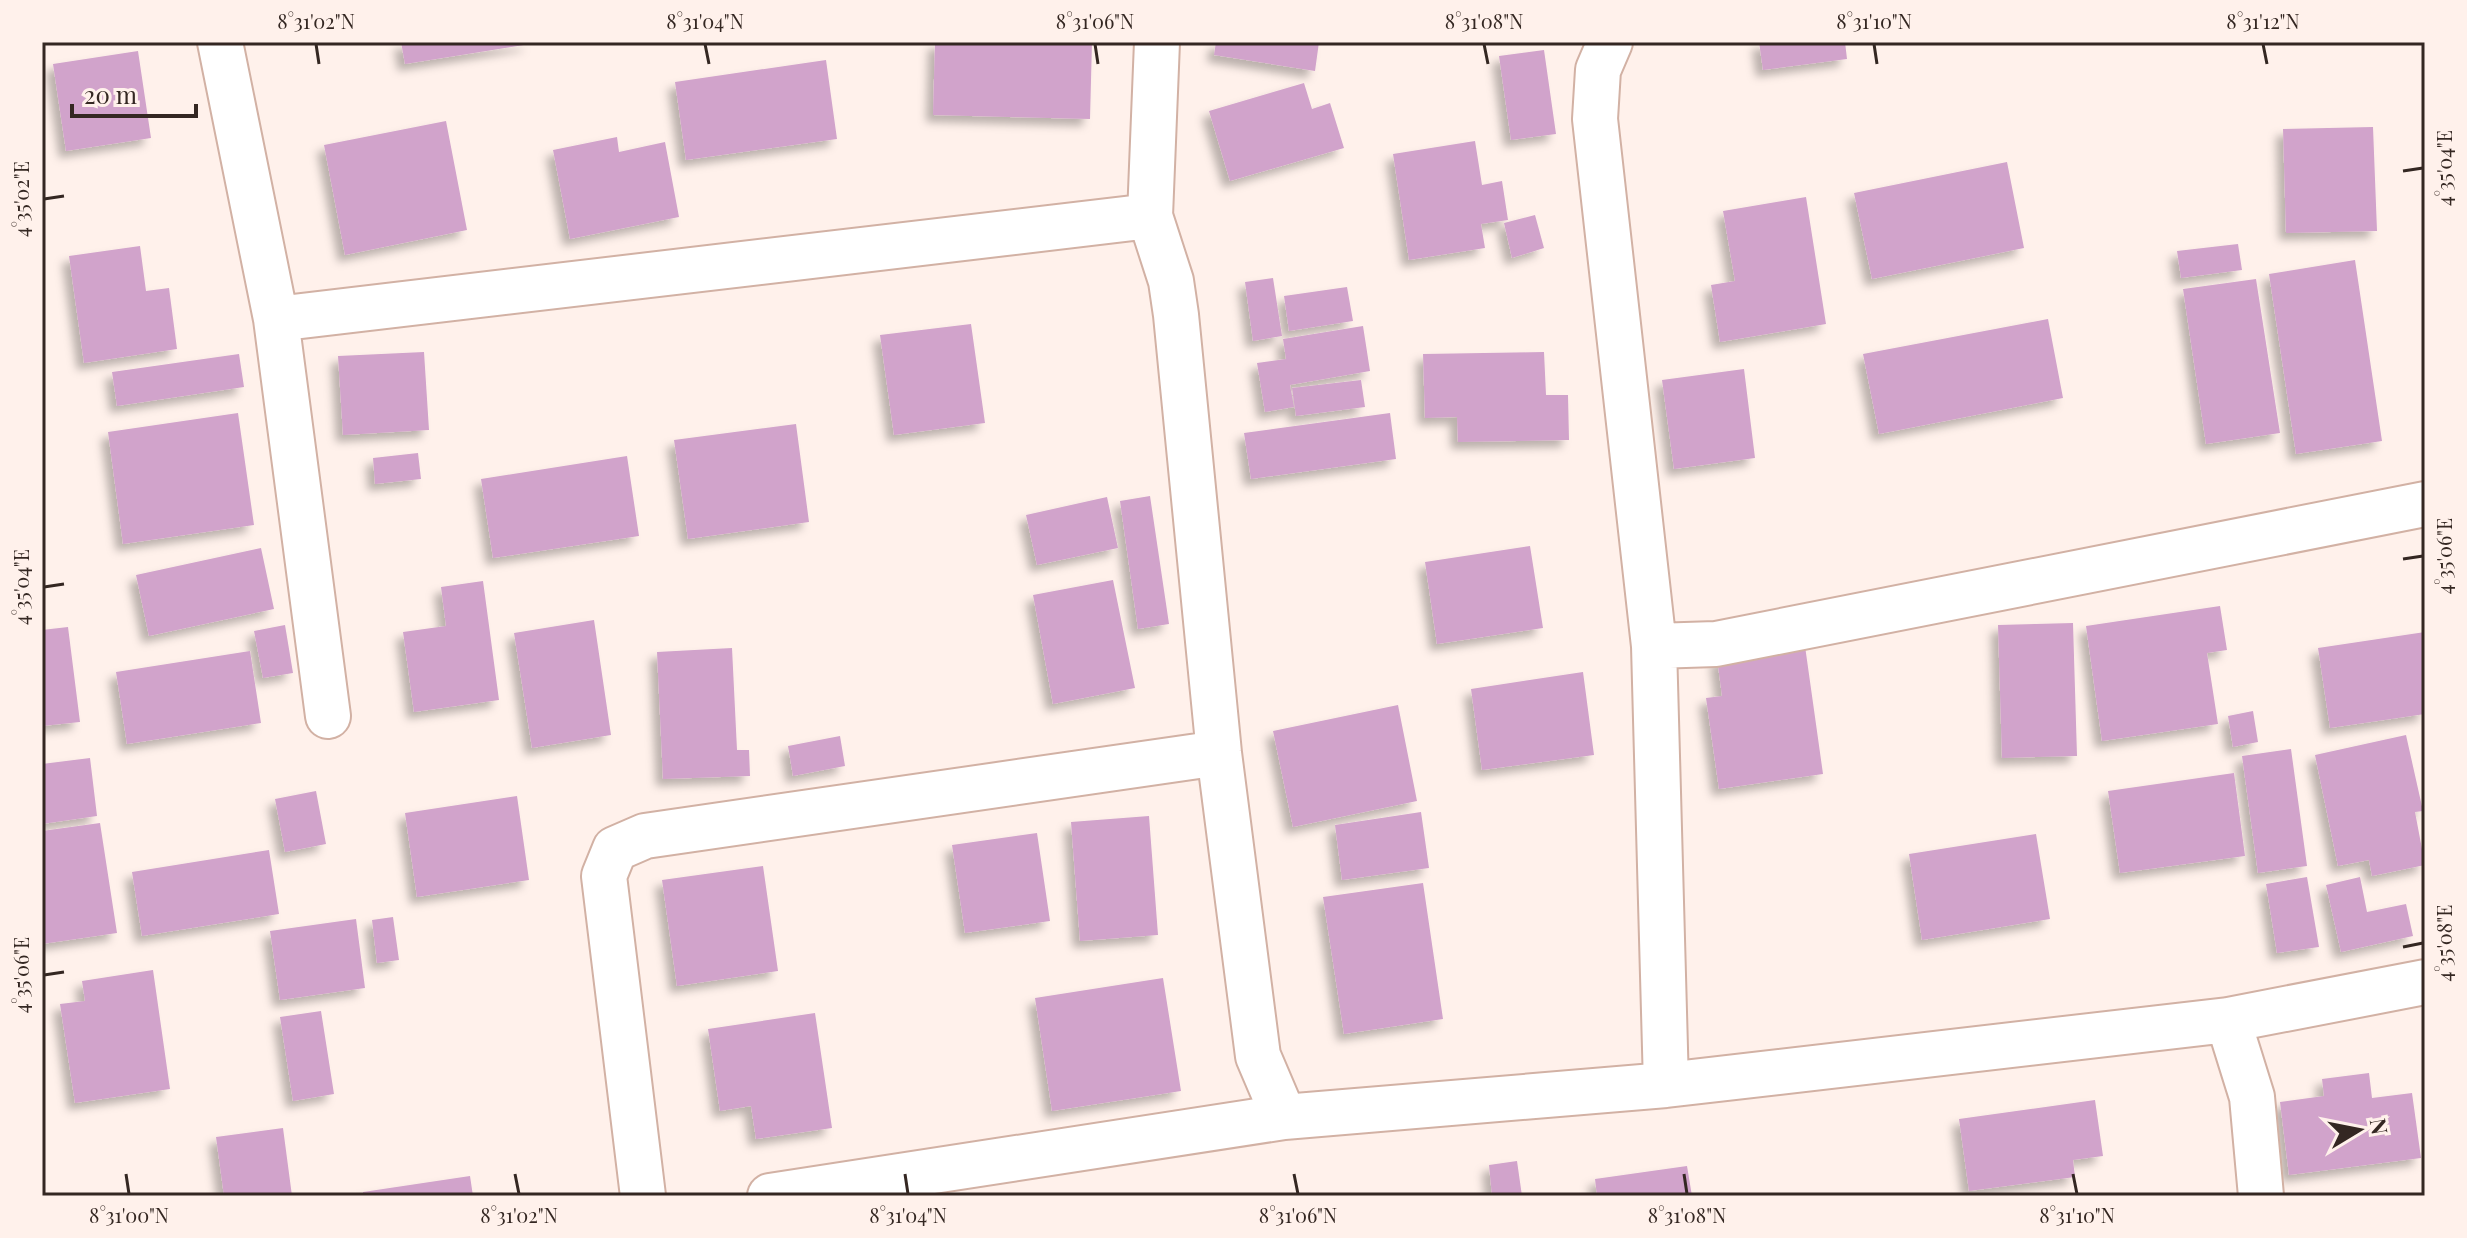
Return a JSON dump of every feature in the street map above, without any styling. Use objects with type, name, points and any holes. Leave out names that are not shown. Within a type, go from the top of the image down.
[{"type":"street","points":[[220,42],[276,319],[328,716]]},
{"type":"street","points":[[1157,42],[1150,216],[1171,281],[1176,315],[1219,753],[1258,1056],[1284,1117]]},
{"type":"street","points":[[1610,42],[1598,70],[1595,119],[1654,646],[1666,1085]]},
{"type":"street","points":[[276,319],[1150,216]]},
{"type":"street","points":[[1654,646],[1716,644],[2425,504]]},
{"type":"street","points":[[643,1196],[604,876],[615,849],[645,836],[1219,753]]},
{"type":"street","points":[[770,1196],[1284,1117],[1666,1085],[2228,1020],[2425,982]]},
{"type":"street","points":[[2228,1020],[2252,1097],[2259,1137],[2261,1196]]},
{"type":"street","points":[[1235,1124],[1258,1056]]},
{"type":"building","points":[[401,42],[530,42],[530,44],[405,64]]},
{"type":"building","points":[[935,42],[1092,42],[1090,119],[933,115]]},
{"type":"building","points":[[1216,42],[1319,42],[1315,71],[1214,55]]},
{"type":"building","points":[[1759,42],[1845,42],[1847,59],[1763,70]]},
{"type":"building","points":[[1544,50],[1556,134],[1511,140],[1499,56]]},
{"type":"building","points":[[138,51],[151,138],[66,151],[53,64]]},
{"type":"building","points":[[826,60],[837,139],[686,160],[675,82]]},
{"type":"building","points":[[1304,83],[1312,109],[1330,103],[1344,148],[1230,181],[1209,111]]},
{"type":"building","points":[[446,121],[467,230],[345,255],[324,145]]},
{"type":"building","points":[[2373,127],[2377,231],[2286,233],[2283,129]]},
{"type":"building","points":[[617,137],[619,152],[665,142],[679,217],[570,239],[553,150]]},
{"type":"building","points":[[1475,141],[1482,185],[1502,181],[1508,220],[1481,224],[1485,248],[1409,260],[1393,154]]},
{"type":"building","points":[[2007,162],[2024,248],[1872,279],[1854,193]]},
{"type":"building","points":[[1806,197],[1826,324],[1720,342],[1711,285],[1735,281],[1723,211]]},
{"type":"building","points":[[1535,215],[1544,248],[1512,258],[1504,223]]},
{"type":"building","points":[[2238,244],[2242,270],[2181,278],[2177,251]]},
{"type":"building","points":[[140,246],[146,291],[169,288],[177,349],[84,363],[69,256]]},
{"type":"building","points":[[2355,260],[2382,441],[2296,454],[2269,274]]},
{"type":"building","points":[[1273,278],[1282,336],[1253,341],[1245,282]]},
{"type":"building","points":[[2256,279],[2280,433],[2206,444],[2183,289]]},
{"type":"building","points":[[1347,287],[1353,321],[1289,331],[1284,296]]},
{"type":"building","points":[[2048,319],[2063,398],[1879,434],[1863,354]]},
{"type":"building","points":[[971,324],[985,423],[894,435],[880,335]]},
{"type":"building","points":[[1363,326],[1370,371],[1290,385],[1294,407],[1265,412],[1257,363],[1286,359],[1283,339]]},
{"type":"building","points":[[424,352],[429,430],[343,435],[338,356]]},
{"type":"building","points":[[1544,352],[1546,395],[1568,395],[1569,440],[1458,442],[1457,417],[1425,418],[1423,354]]},
{"type":"building","points":[[239,354],[244,387],[117,406],[112,372]]},
{"type":"building","points":[[1744,369],[1755,458],[1674,469],[1662,380]]},
{"type":"building","points":[[1361,380],[1365,407],[1296,416],[1292,388]]},
{"type":"building","points":[[238,413],[254,525],[123,544],[108,432]]},
{"type":"building","points":[[1390,413],[1396,459],[1251,479],[1244,433]]},
{"type":"building","points":[[796,424],[809,522],[688,539],[674,440]]},
{"type":"building","points":[[418,453],[421,479],[375,484],[373,458]]},
{"type":"building","points":[[627,456],[639,536],[493,558],[481,479]]},
{"type":"building","points":[[1150,496],[1169,624],[1138,629],[1120,501]]},
{"type":"building","points":[[1107,497],[1118,548],[1037,565],[1026,515]]},
{"type":"building","points":[[1530,546],[1543,628],[1437,644],[1425,562]]},
{"type":"building","points":[[261,548],[274,609],[149,636],[136,575]]},
{"type":"building","points":[[1113,580],[1135,688],[1053,704],[1033,595]]},
{"type":"building","points":[[483,581],[499,700],[414,712],[403,632],[446,626],[441,587]]},
{"type":"building","points":[[2220,606],[2227,650],[2207,653],[2218,724],[2102,741],[2086,626]]},
{"type":"building","points":[[594,620],[611,735],[532,748],[514,633]]},
{"type":"building","points":[[2073,623],[2077,756],[2002,758],[1998,625]]},
{"type":"building","points":[[285,625],[293,673],[263,678],[254,631]]},
{"type":"building","points":[[68,627],[80,722],[42,726],[42,630]]},
{"type":"building","points":[[2425,632],[2425,714],[2330,728],[2318,648]]},
{"type":"building","points":[[1805,646],[1823,774],[1719,789],[1706,698],[1722,696],[1717,658]]},
{"type":"building","points":[[732,648],[737,750],[749,750],[750,776],[663,779],[657,652]]},
{"type":"building","points":[[250,651],[261,723],[127,744],[116,672]]},
{"type":"building","points":[[1583,672],[1594,755],[1482,770],[1471,689]]},
{"type":"building","points":[[1398,705],[1417,801],[1293,827],[1273,731]]},
{"type":"building","points":[[2253,711],[2258,742],[2233,747],[2228,716]]},
{"type":"building","points":[[2406,735],[2423,811],[2415,812],[2425,865],[2372,876],[2369,860],[2338,866],[2315,755]]},
{"type":"building","points":[[840,736],[845,766],[793,776],[788,746]]},
{"type":"building","points":[[2291,749],[2307,866],[2258,873],[2242,756]]},
{"type":"building","points":[[90,758],[97,816],[42,824],[42,764]]},
{"type":"building","points":[[2234,773],[2245,856],[2120,873],[2108,791]]},
{"type":"building","points":[[316,791],[326,844],[285,852],[275,799]]},
{"type":"building","points":[[517,796],[529,880],[417,897],[405,813]]},
{"type":"building","points":[[1421,812],[1429,868],[1342,880],[1335,825]]},
{"type":"building","points":[[1149,816],[1158,935],[1080,941],[1071,822]]},
{"type":"building","points":[[100,823],[117,933],[42,944],[42,831]]},
{"type":"building","points":[[1037,833],[1050,921],[965,933],[952,845]]},
{"type":"building","points":[[2036,834],[2050,919],[1922,940],[1909,854]]},
{"type":"building","points":[[269,850],[279,914],[142,936],[132,872]]},
{"type":"building","points":[[763,866],[778,971],[677,986],[662,880]]},
{"type":"building","points":[[2307,877],[2319,947],[2277,953],[2266,884]]},
{"type":"building","points":[[2360,877],[2367,912],[2406,904],[2413,936],[2341,952],[2326,885]]},
{"type":"building","points":[[1423,883],[1443,1019],[1344,1034],[1323,897]]},
{"type":"building","points":[[393,917],[399,960],[377,963],[372,920]]},
{"type":"building","points":[[356,919],[365,988],[280,1000],[270,931]]},
{"type":"building","points":[[153,970],[170,1089],[75,1103],[60,1004],[85,1001],[82,981]]},
{"type":"building","points":[[1163,978],[1181,1091],[1052,1111],[1035,998]]},
{"type":"building","points":[[321,1011],[334,1094],[293,1101],[280,1017]]},
{"type":"building","points":[[815,1013],[832,1128],[756,1139],[751,1106],[720,1111],[708,1029]]},
{"type":"building","points":[[2369,1073],[2372,1098],[2412,1093],[2421,1158],[2289,1175],[2280,1102],[2324,1096],[2322,1079]]},
{"type":"building","points":[[2095,1100],[2103,1156],[2073,1160],[2075,1177],[1969,1191],[1959,1119]]},
{"type":"building","points":[[283,1128],[292,1196],[224,1196],[216,1137]]},
{"type":"building","points":[[1517,1161],[1522,1196],[1492,1196],[1489,1165]]},
{"type":"building","points":[[1687,1166],[1692,1196],[1597,1196],[1595,1179]]},
{"type":"building","points":[[470,1176],[473,1196],[363,1196],[363,1192]]}]
